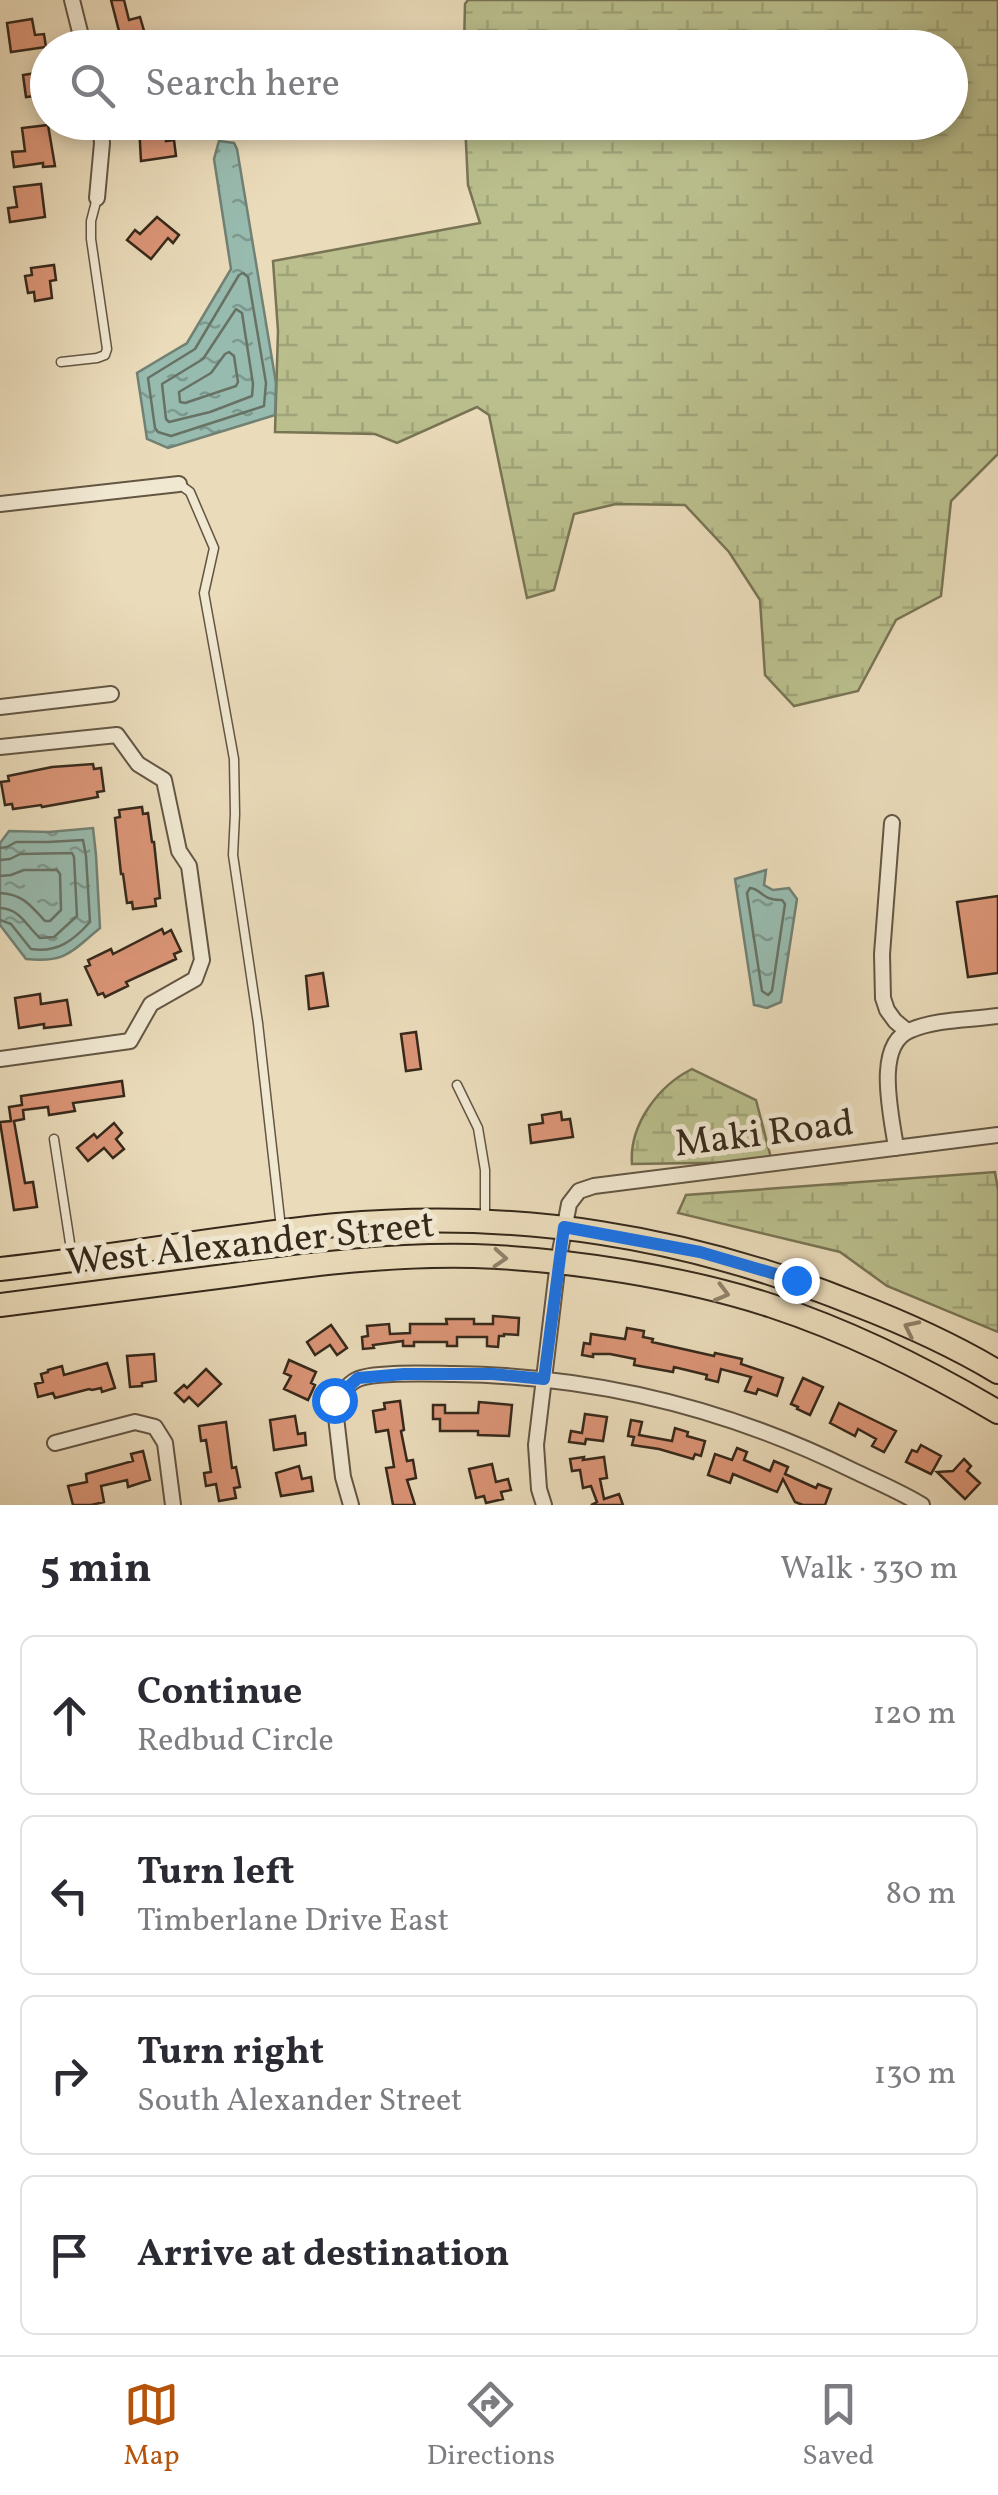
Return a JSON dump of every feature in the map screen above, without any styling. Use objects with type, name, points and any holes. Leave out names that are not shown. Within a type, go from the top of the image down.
[{"type":"main road","name":"West Alexander Street","points":[[0,1269],[384,1222],[564,1227],[700,1252],[796,1280],[894,1319],[998,1372]]},
{"type":"main road","name":"West Alexander Street","points":[[0,1304],[352,1260],[474,1256],[558,1262],[702,1288],[772,1306],[864,1342],[998,1412]]},
{"type":"street","points":[[72,0],[80,30]]},
{"type":"street","points":[[97,198],[102,140]]},
{"type":"street","points":[[0,504],[179,484]]},
{"type":"street","points":[[0,707],[111,694]]},
{"type":"street","points":[[0,747],[117,735],[138,764],[164,780],[179,851],[189,866],[202,960],[195,979],[150,1004],[130,1041],[0,1059]]},
{"type":"street","points":[[892,823],[882,954],[883,998],[887,1010],[906,1030]]},
{"type":"street","points":[[896,1148],[887,1080],[890,1052],[906,1030],[998,1016]]},
{"type":"street","name":"Maki Road","points":[[564,1227],[569,1204],[579,1191],[594,1186],[998,1135]]},
{"type":"street","points":[[544,1505],[536,1445],[564,1227]]},
{"type":"street","points":[[351,1505],[343,1477],[334,1400],[358,1378],[404,1374],[493,1374],[544,1379],[601,1386],[671,1402],[737,1420],[811,1449],[922,1505]]},
{"type":"street","points":[[54,1443],[135,1422],[156,1427],[165,1443],[173,1505]]},
{"type":"lane","points":[[61,362],[97,358],[107,349],[91,239],[97,198]]},
{"type":"lane","points":[[179,484],[190,492],[214,548],[204,593],[234,759],[233,855],[258,1023],[282,1232]]},
{"type":"lane","points":[[457,1086],[478,1128],[485,1170],[485,1222]]},
{"type":"lane","points":[[54,1139],[73,1260]]},
{"type":"green space","points":[[468,0],[998,0],[998,454],[951,501],[941,596],[896,620],[858,691],[794,706],[765,675],[760,600],[729,552],[685,505],[616,504],[574,514],[554,590],[527,598],[489,415],[477,407],[397,443],[375,434],[275,432],[278,331],[273,261],[480,223],[468,185],[466,140],[968,140],[968,30],[464,30]]},
{"type":"green space","points":[[692,1069],[756,1100],[772,1162],[632,1164],[635,1135],[648,1108],[668,1086]]},
{"type":"green space","points":[[995,1172],[998,1332],[887,1286],[840,1252],[678,1213],[686,1195]]},
{"type":"water","points":[[219,141],[234,143],[237,149],[276,383],[275,415],[168,448],[147,439],[137,373],[187,343],[231,269],[214,159]]},
{"type":"water","points":[[93,828],[100,928],[59,957],[26,959],[0,925],[0,843],[9,831]]},
{"type":"water","points":[[766,870],[764,885],[773,890],[789,888],[797,899],[781,1002],[767,1008],[754,1005],[735,879]]},
{"type":"building","points":[[111,0],[124,0],[129,20],[140,17],[144,30],[119,30]]},
{"type":"building","points":[[32,19],[30,49],[11,52],[7,23]]},
{"type":"building","points":[[30,74],[30,97],[26,97],[23,75]]},
{"type":"building","points":[[30,127],[30,140],[51,140],[55,166],[43,167],[43,163],[14,167],[12,152],[25,151],[22,128]]},
{"type":"building","points":[[140,140],[174,140],[176,156],[141,161]]},
{"type":"building","points":[[41,184],[45,217],[10,222],[8,208],[17,207],[14,187]]},
{"type":"building","points":[[157,217],[179,235],[173,243],[168,238],[151,259],[127,240],[135,230],[140,234]]},
{"type":"building","points":[[54,265],[56,280],[50,281],[52,298],[35,301],[34,292],[28,293],[25,276],[32,275],[31,268]]},
{"type":"building","points":[[93,764],[94,769],[101,768],[104,791],[97,792],[98,797],[42,807],[13,809],[12,804],[5,805],[1,782],[9,781],[8,776]]},
{"type":"building","points":[[142,807],[143,814],[148,813],[154,842],[160,898],[155,899],[156,906],[133,909],[132,902],[127,903],[121,874],[115,818],[120,817],[119,810]]},
{"type":"building","points":[[998,896],[998,973],[968,977],[957,902]]},
{"type":"building","points":[[162,929],[164,934],[171,930],[181,951],[174,954],[176,959],[126,982],[128,986],[105,997],[103,993],[98,995],[85,967],[90,965],[88,960],[111,949],[113,954]]},
{"type":"building","points":[[323,973],[328,1006],[309,1009],[306,976]]},
{"type":"building","points":[[40,994],[41,1004],[67,1000],[71,1025],[19,1028],[15,998]]},
{"type":"building","points":[[416,1032],[421,1069],[406,1071],[401,1034]]},
{"type":"building","points":[[122,1081],[124,1096],[73,1103],[75,1111],[49,1115],[48,1107],[23,1110],[24,1119],[14,1121],[25,1183],[33,1182],[37,1207],[14,1210],[0,1122],[11,1121],[9,1107],[22,1105],[21,1096]]},
{"type":"building","points":[[561,1112],[562,1120],[570,1119],[573,1137],[531,1143],[529,1125],[543,1123],[542,1115]]},
{"type":"building","points":[[114,1123],[122,1133],[116,1139],[124,1149],[113,1158],[104,1148],[88,1161],[77,1148]]},
{"type":"building","points":[[493,1316],[519,1318],[518,1335],[499,1336],[498,1347],[487,1346],[487,1337],[457,1337],[457,1346],[447,1346],[447,1342],[414,1342],[414,1346],[403,1346],[403,1341],[363,1349],[362,1337],[368,1336],[367,1326],[389,1324],[390,1334],[410,1333],[410,1324],[474,1319],[474,1324],[493,1324]]},
{"type":"building","points":[[331,1325],[347,1348],[337,1355],[330,1345],[315,1355],[307,1342]]},
{"type":"building","points":[[627,1328],[644,1331],[643,1337],[653,1339],[652,1342],[742,1359],[741,1364],[783,1378],[777,1396],[758,1389],[756,1394],[745,1391],[751,1377],[721,1369],[718,1382],[706,1379],[707,1375],[674,1367],[673,1372],[634,1365],[635,1359],[610,1354],[582,1355],[584,1343],[590,1344],[591,1334],[625,1339]]},
{"type":"building","points":[[154,1354],[156,1381],[130,1387],[127,1356]]},
{"type":"building","points":[[289,1360],[316,1372],[308,1400],[284,1389],[291,1376],[284,1373]]},
{"type":"building","points":[[107,1363],[115,1388],[38,1397],[35,1384],[43,1382],[41,1374],[48,1370],[62,1366],[64,1375]]},
{"type":"building","points":[[206,1369],[221,1384],[198,1406],[189,1397],[184,1402],[175,1393],[184,1385],[187,1388]]},
{"type":"building","points":[[803,1378],[823,1387],[810,1415],[791,1404]]},
{"type":"building","points":[[400,1401],[407,1461],[413,1460],[416,1478],[407,1480],[415,1505],[393,1505],[386,1468],[394,1467],[388,1430],[376,1432],[373,1411],[385,1409],[384,1403]]},
{"type":"building","points":[[479,1402],[512,1405],[509,1436],[440,1431],[440,1419],[433,1419],[433,1405],[445,1405],[445,1413],[478,1413]]},
{"type":"building","points":[[839,1403],[896,1431],[884,1452],[872,1446],[876,1439],[858,1429],[855,1436],[830,1423]]},
{"type":"building","points":[[585,1414],[607,1417],[603,1441],[569,1442],[571,1431],[582,1433]]},
{"type":"building","points":[[295,1416],[298,1434],[305,1433],[306,1445],[274,1450],[270,1420]]},
{"type":"building","points":[[631,1420],[642,1422],[639,1435],[672,1441],[675,1428],[688,1432],[687,1436],[705,1441],[701,1456],[695,1454],[693,1459],[632,1445],[634,1437],[628,1436]]},
{"type":"building","points":[[226,1422],[232,1468],[236,1467],[240,1487],[234,1488],[236,1498],[219,1501],[216,1484],[206,1486],[204,1473],[211,1472],[206,1440],[201,1441],[199,1426]]},
{"type":"building","points":[[921,1445],[941,1456],[931,1474],[906,1462],[912,1450],[917,1452]]},
{"type":"building","points":[[737,1448],[747,1452],[744,1460],[770,1471],[774,1461],[788,1467],[785,1474],[816,1488],[818,1484],[831,1489],[825,1505],[795,1502],[783,1479],[777,1492],[733,1474],[730,1483],[708,1475],[715,1454],[732,1460]]},
{"type":"building","points":[[143,1451],[150,1480],[128,1487],[127,1480],[101,1486],[104,1502],[73,1505],[68,1486],[87,1482],[86,1474],[133,1461],[131,1454]]},
{"type":"building","points":[[584,1457],[583,1460],[604,1457],[607,1478],[600,1479],[604,1499],[619,1494],[623,1505],[591,1505],[597,1502],[591,1486],[583,1488],[580,1470],[572,1471],[570,1459]]},
{"type":"building","points":[[964,1459],[971,1466],[967,1471],[980,1483],[965,1499],[937,1472],[953,1471]]},
{"type":"building","points":[[492,1464],[496,1482],[508,1479],[511,1490],[501,1492],[503,1499],[486,1503],[484,1496],[476,1498],[469,1469]]},
{"type":"building","points":[[299,1466],[302,1479],[311,1477],[313,1491],[281,1496],[276,1473]]},
{"type":"route","points":[[334,1400],[358,1378],[493,1374],[544,1379],[564,1227],[700,1252],[796,1280]]}]
